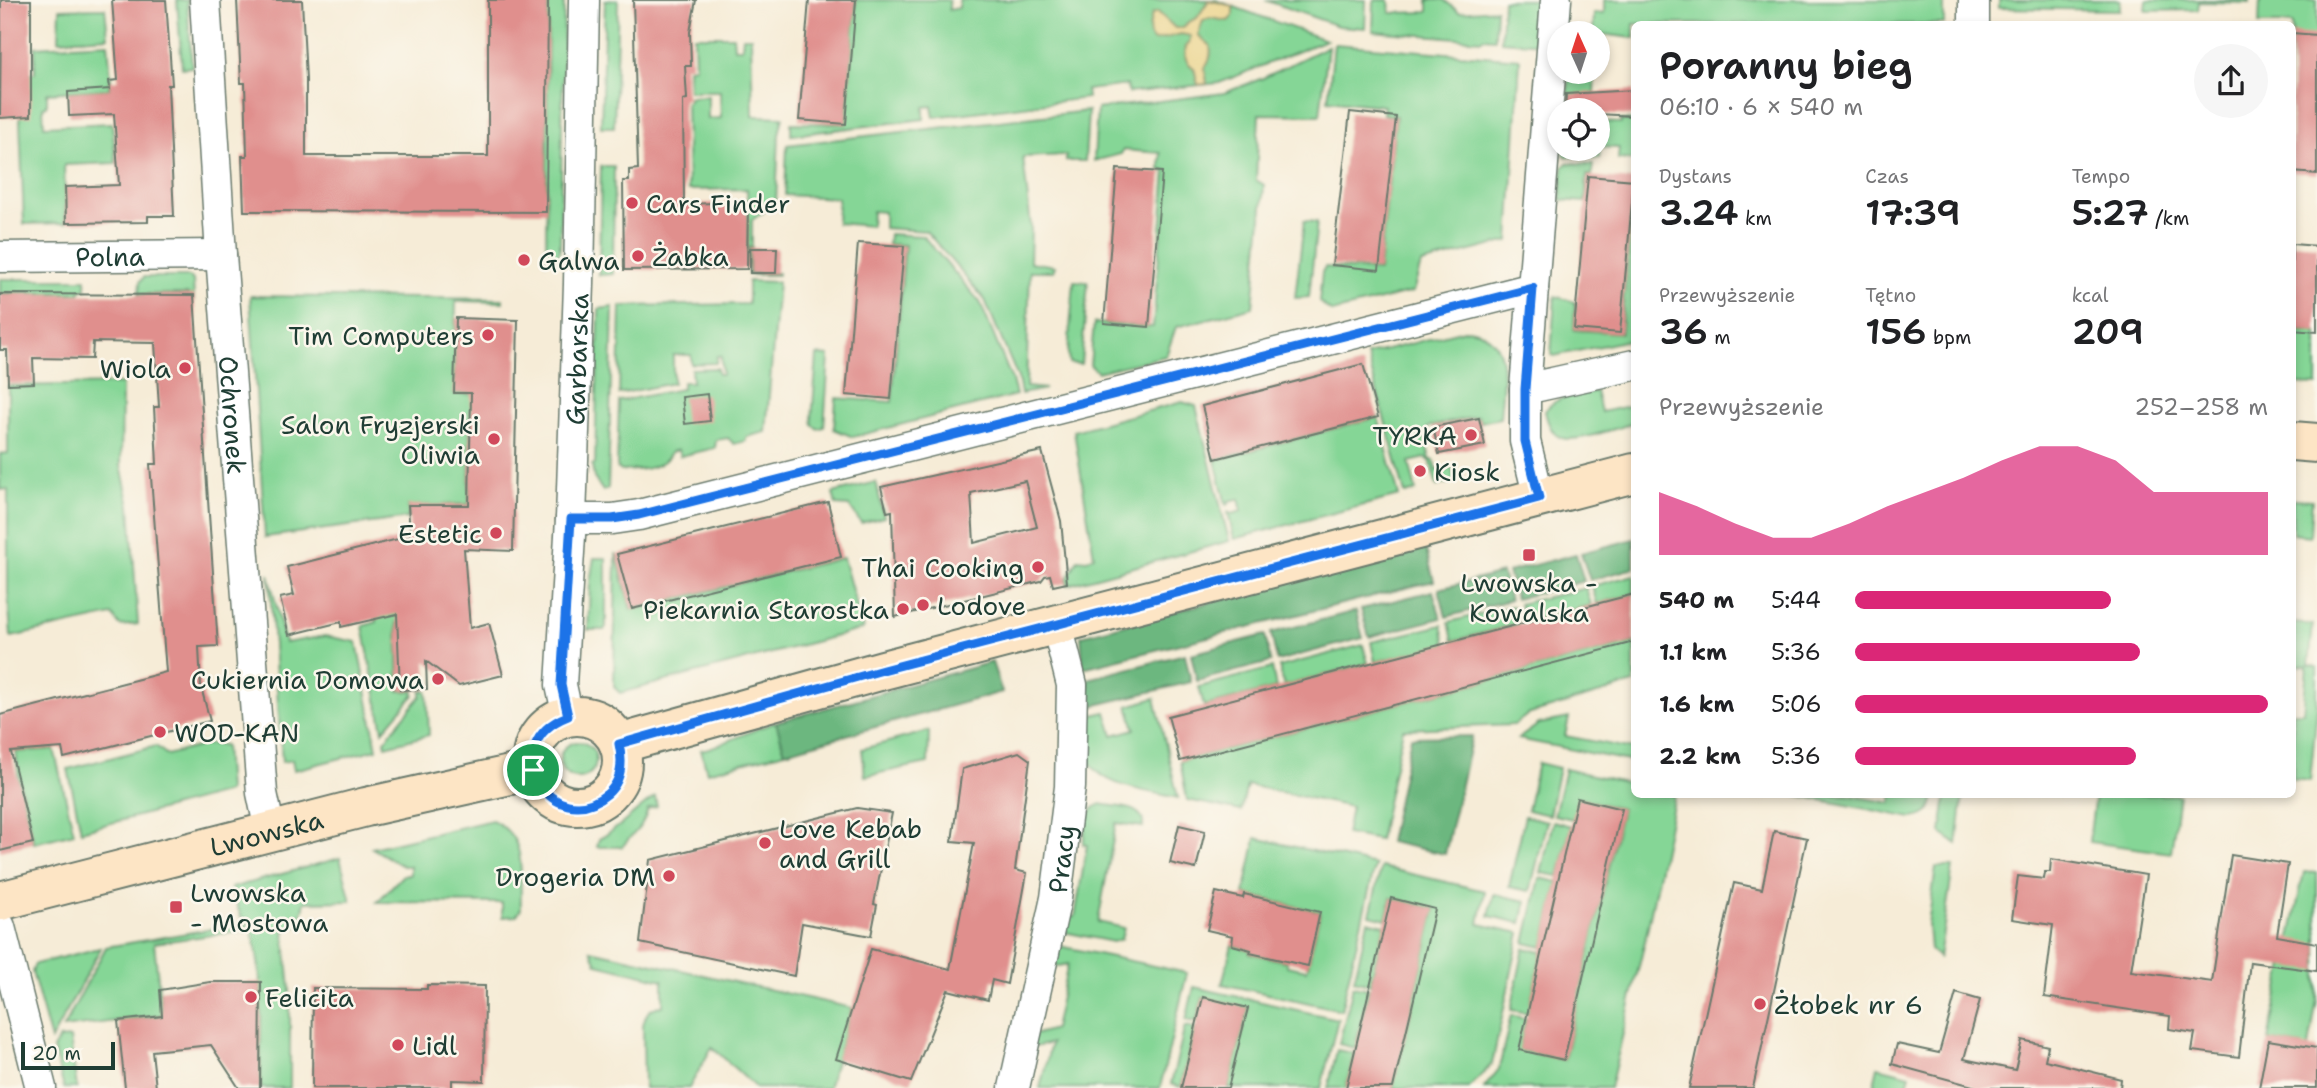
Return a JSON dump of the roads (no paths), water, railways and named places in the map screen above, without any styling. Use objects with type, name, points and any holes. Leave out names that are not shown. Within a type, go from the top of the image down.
[{"type":"street","name":"Ochronek","points":[[205,0],[220,256],[262,793],[270,831]]},
{"type":"street","name":"Garbarska","points":[[568,716],[561,685],[571,519],[579,284],[584,0]]},
{"type":"street","points":[[1539,498],[1525,441],[1525,389],[1556,0]]},
{"type":"street","points":[[1974,0],[1974,21]]},
{"type":"street","name":"Polna","points":[[0,257],[220,256]]},
{"type":"street","points":[[571,519],[612,519],[639,515],[1533,288]]},
{"type":"street","points":[[1525,389],[1631,366]]},
{"type":"street","points":[[2296,441],[2317,443]]},
{"type":"street","points":[[619,744],[860,677],[1631,474]]},
{"type":"street","name":"Pracy","points":[[1014,1088],[1056,898],[1070,787],[1072,685],[1057,625]]},
{"type":"street","points":[[568,716],[596,720],[608,728],[619,744],[622,765],[618,779],[610,791],[599,800],[586,805],[563,803],[546,794],[538,783],[533,770],[532,755],[544,730],[555,721],[568,716]]},
{"type":"street","name":"Lwowska","points":[[0,901],[270,831],[533,770]]},
{"type":"street","points":[[0,928],[41,1088]]},
{"type":"place","name":"Cars Finder","points":[[632,203]]},
{"type":"place","name":"Żabka","points":[[638,256]]},
{"type":"place","name":"Galwa","points":[[524,260]]},
{"type":"place","name":"Tim Computers","points":[[488,335]]},
{"type":"place","name":"Wiola","points":[[185,368]]},
{"type":"place","name":"TYRKA","points":[[1471,435]]},
{"type":"place","name":"Salon Fryzjerski Oliwia","points":[[494,439]]},
{"type":"place","name":"Kiosk","points":[[1420,471]]},
{"type":"place","name":"Estetic","points":[[496,533]]},
{"type":"place","name":"Lwowska - Kowalska","points":[[1529,555]]},
{"type":"place","name":"Thai Cooking","points":[[1038,567]]},
{"type":"place","name":"Lodove","points":[[923,605]]},
{"type":"place","name":"Piekarnia Starostka","points":[[903,609]]},
{"type":"place","name":"Cukiernia Domowa","points":[[438,679]]},
{"type":"place","name":"WOD-KAN","points":[[160,732]]},
{"type":"place","name":"Love Kebab and Grill","points":[[765,843]]},
{"type":"place","name":"Drogeria DM","points":[[669,876]]},
{"type":"place","name":"Lwowska - Mostowa","points":[[176,907]]},
{"type":"place","name":"Felicita","points":[[251,997]]},
{"type":"place","name":"Żłobek nr 6","points":[[1760,1004]]},
{"type":"place","name":"Lidl","points":[[398,1045]]}]
